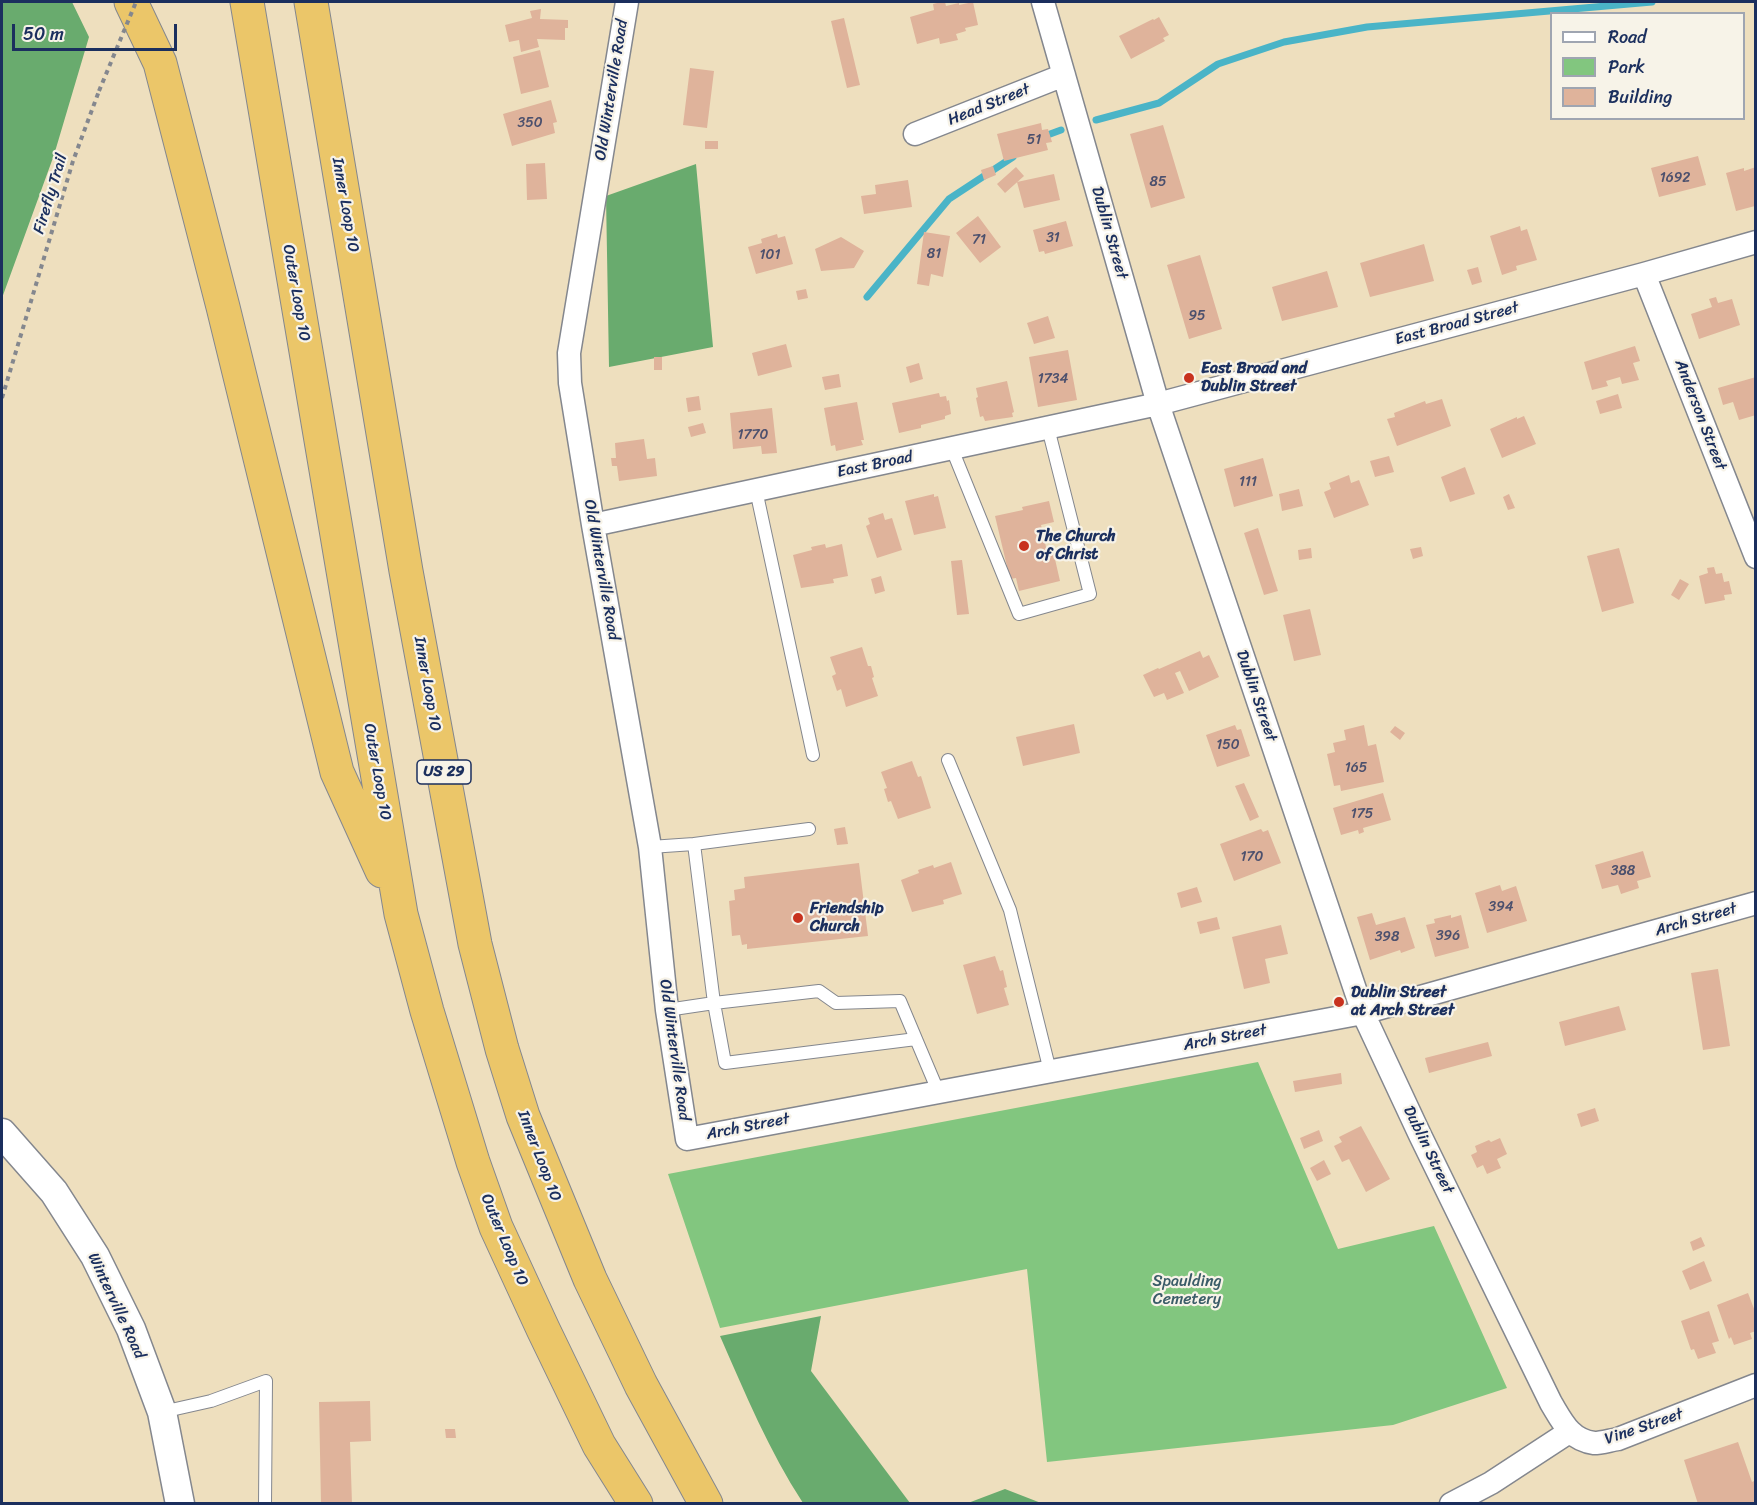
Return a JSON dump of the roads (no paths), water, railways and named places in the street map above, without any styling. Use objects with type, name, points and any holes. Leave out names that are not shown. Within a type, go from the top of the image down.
[{"type":"highway","points":[[131,2],[160,63],[220,295],[337,772],[401,914]]},
{"type":"highway","name":"Outer Loop 10","points":[[247,2],[401,914],[469,1151],[496,1227],[599,1445],[636,1503]]},
{"type":"highway","name":"Inner Loop 10","points":[[310,2],[411,594],[476,944],[502,1049],[523,1116],[590,1279],[641,1385],[706,1503]]},
{"type":"street","name":"Old Winterville Road","points":[[627,2],[569,353],[570,383],[650,847],[667,1010],[687,1138]]},
{"type":"street","name":"Dublin Street","points":[[1044,2],[1158,404],[1363,1013],[1551,1403],[1569,1432]]},
{"type":"street","name":"Head Street","points":[[915,134],[1064,75]]},
{"type":"street","name":"East Broad Street","points":[[1158,404],[1755,242]]},
{"type":"street","name":"Anderson Street","points":[[1644,273],[1755,557]]},
{"type":"street","name":"East Broad","points":[[593,525],[1158,404]]},
{"type":"street","name":"Arch Street","points":[[687,1138],[1363,1013],[1755,903]]},
{"type":"street","name":"Winterville Road","points":[[2,1133],[54,1192],[95,1256],[131,1329],[162,1412],[180,1503]]},
{"type":"street","name":"Vine Street","points":[[1569,1432],[1582,1440],[1596,1443],[1618,1438],[1755,1385]]},
{"type":"street","points":[[1451,1503],[1491,1483],[1569,1432]]},
{"type":"lane","points":[[952,448],[1019,614],[1090,594],[1048,428]]},
{"type":"lane","points":[[756,490],[813,755]]},
{"type":"lane","points":[[948,760],[1010,910],[1050,1071]]},
{"type":"lane","points":[[650,847],[694,844],[809,829]]},
{"type":"lane","points":[[694,844],[714,1003],[725,1063],[916,1039]]},
{"type":"lane","points":[[667,1010],[819,991],[836,1003],[900,1001],[939,1091]]},
{"type":"lane","points":[[162,1412],[211,1401],[266,1381],[265,1503]]},
{"type":"waterway","points":[[1096,120],[1159,103],[1218,64],[1284,42],[1367,27],[1652,2]]},
{"type":"waterway","points":[[1042,137],[1061,130]]},
{"type":"waterway","points":[[867,297],[949,199],[1013,157]]},
{"type":"place","name":"East Broad and Dublin Street","points":[[1189,378]]},
{"type":"place","name":"The Church of Christ","points":[[1024,546]]},
{"type":"place","name":"Friendship Church","points":[[798,918]]},
{"type":"place","name":"Dublin Street at Arch Street","points":[[1339,1002]]},
{"type":"park label","name":"Spaulding Cemetery","points":[[1187,1291]]}]
